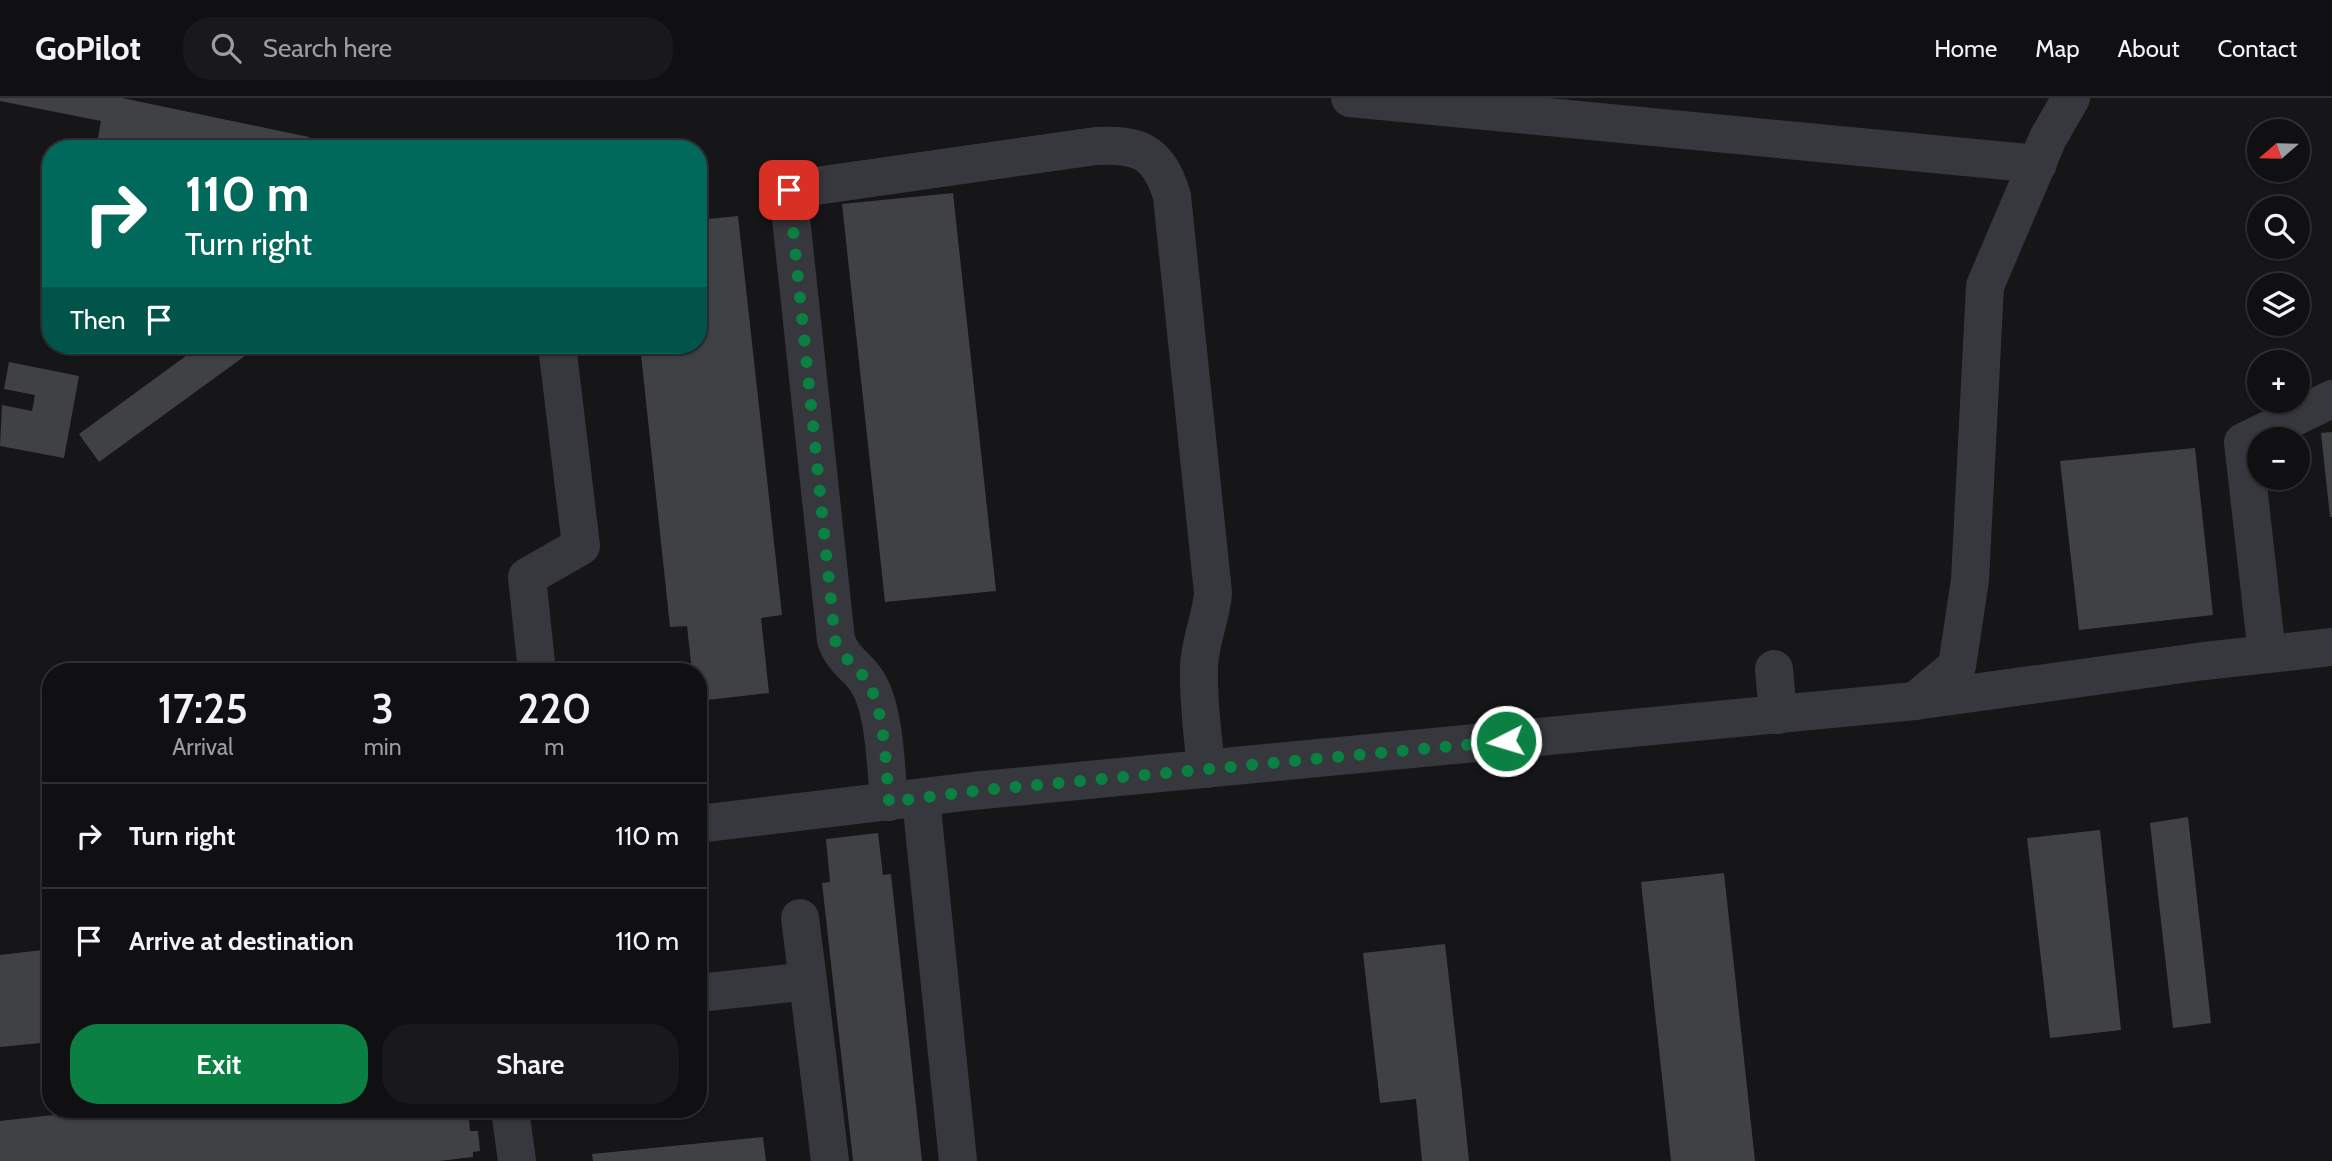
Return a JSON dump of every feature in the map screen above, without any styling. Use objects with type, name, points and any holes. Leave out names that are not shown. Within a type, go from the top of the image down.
[{"type":"lane","points":[[1350,98],[1528,106],[2038,164]]},
{"type":"lane","points":[[1914,701],[1957,666],[1970,580],[1985,286],[2048,138],[2071,98]]},
{"type":"lane","points":[[958,1161],[905,800],[868,681],[851,665],[835,640],[789,190],[1096,146],[1120,145],[1149,156],[1159,165],[1172,197],[1213,593],[1212,611],[1199,668],[1206,769]]},
{"type":"lane","points":[[536,663],[527,577],[581,545],[558,354]]},
{"type":"lane","points":[[2267,654],[2243,442],[2332,399]]},
{"type":"lane","points":[[707,823],[974,791],[1914,701],[2191,662],[2332,647]]},
{"type":"lane","points":[[1774,669],[1778,715]]},
{"type":"lane","points":[[800,918],[831,1161]]},
{"type":"lane","points":[[707,992],[808,981]]},
{"type":"lane","points":[[511,1118],[517,1161]]},
{"type":"building","points":[[0,98],[122,98],[309,137],[308,140],[98,140],[101,121],[0,101]]},
{"type":"building","points":[[953,193],[996,591],[885,602],[842,204]]},
{"type":"building","points":[[738,216],[782,615],[761,618],[769,693],[707,700],[707,663],[691,663],[687,626],[670,627],[641,354],[707,354],[707,219]]},
{"type":"building","points":[[189,354],[248,354],[99,462],[79,434]]},
{"type":"building","points":[[9,362],[79,376],[64,458],[0,446],[2,405],[32,411],[35,395],[4,389]]},
{"type":"building","points":[[2332,432],[2332,517],[2330,517],[2321,433]]},
{"type":"building","points":[[2195,448],[2213,615],[2079,630],[2060,461]]},
{"type":"building","points":[[2188,817],[2211,1023],[2173,1028],[2150,823]]},
{"type":"building","points":[[2100,830],[2121,1030],[2050,1038],[2027,838]]},
{"type":"building","points":[[878,833],[883,875],[891,874],[922,1161],[853,1161],[822,883],[830,882],[826,839]]},
{"type":"building","points":[[1724,873],[1755,1161],[1671,1161],[1641,882]]},
{"type":"building","points":[[1445,944],[1469,1161],[1422,1161],[1416,1099],[1380,1103],[1363,953]]},
{"type":"building","points":[[42,950],[42,1043],[0,1047],[0,955]]},
{"type":"building","points":[[42,1116],[469,1118],[470,1131],[478,1131],[480,1151],[473,1152],[473,1157],[439,1161],[0,1161],[0,1121]]},
{"type":"building","points":[[763,1137],[766,1161],[593,1161],[592,1154]]},
{"type":"route","points":[[789,190],[835,640],[851,665],[868,681],[872,692],[881,729],[889,802],[974,791],[1506,741]]}]
